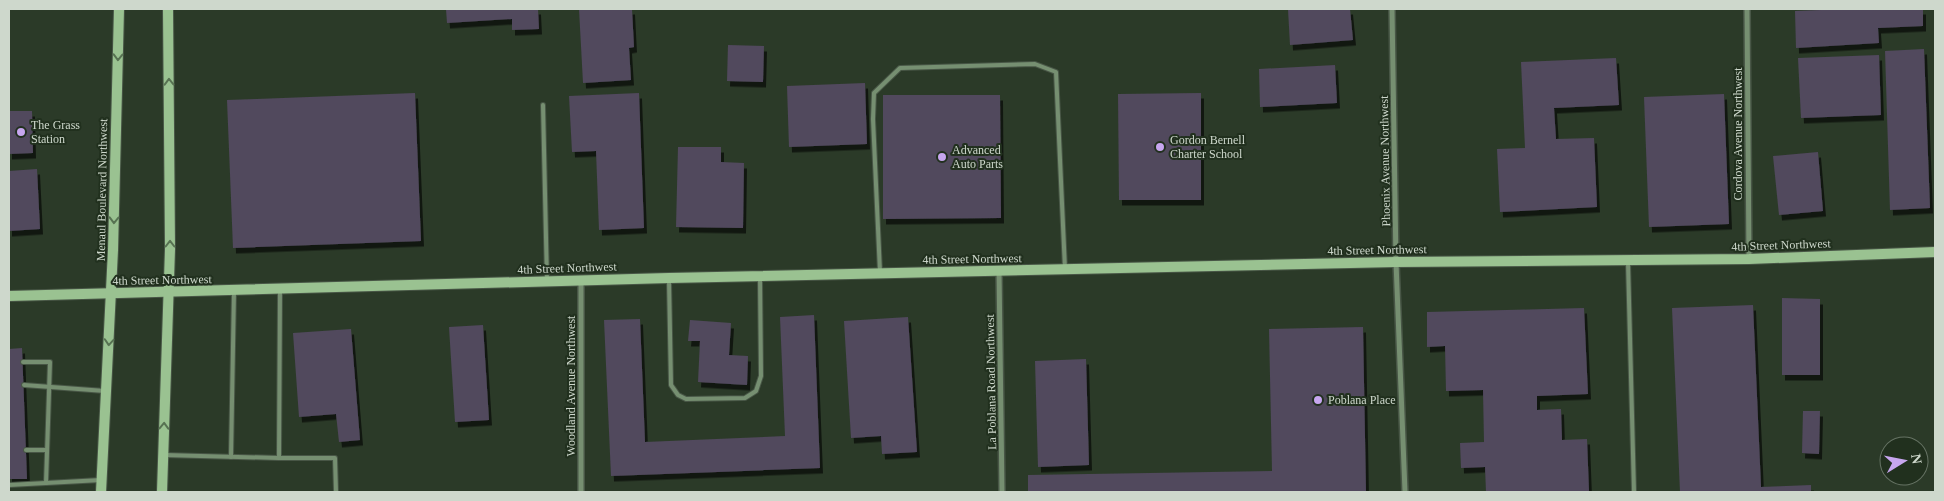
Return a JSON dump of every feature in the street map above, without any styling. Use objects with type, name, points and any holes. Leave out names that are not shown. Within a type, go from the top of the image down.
[{"type":"main road","name":"Menaul Boulevard Northwest","points":[[101,492],[105,391],[112,293],[119,9]]},
{"type":"main road","points":[[162,492],[170,249],[168,9]]},
{"type":"main road","name":"4th Street Northwest","points":[[9,296],[999,270],[1396,262],[1749,259],[1935,252]]},
{"type":"street","name":"Phoenix Avenue Northwest","points":[[1392,9],[1396,262],[1405,492]]},
{"type":"street","name":"Cordova Avenue Northwest","points":[[1747,9],[1749,259]]},
{"type":"street","name":"La Poblana Road Northwest","points":[[999,270],[1002,492]]},
{"type":"street","name":"Woodland Avenue Northwest","points":[[581,280],[581,492]]},
{"type":"lane","points":[[880,273],[873,119],[874,94],[900,68],[1035,64],[1056,72],[1064,269]]},
{"type":"lane","points":[[543,105],[547,281]]},
{"type":"lane","points":[[1628,260],[1634,492]]},
{"type":"lane","points":[[669,278],[671,385],[678,395],[686,399],[745,398],[756,391],[761,376],[760,276]]},
{"type":"lane","points":[[279,458],[280,289]]},
{"type":"lane","points":[[231,457],[234,290]]},
{"type":"lane","points":[[23,362],[50,362],[46,483]]},
{"type":"lane","points":[[24,385],[105,391]]},
{"type":"lane","points":[[26,450],[47,450]]},
{"type":"lane","points":[[164,455],[335,458],[336,492]]},
{"type":"lane","points":[[9,485],[102,480]]},
{"type":"building","points":[[446,9],[538,9],[539,29],[512,30],[512,19],[447,23]]},
{"type":"building","points":[[579,9],[632,9],[634,47],[629,48],[631,80],[583,83]]},
{"type":"building","points":[[1288,9],[1350,9],[1353,40],[1290,45]]},
{"type":"building","points":[[1923,9],[1923,26],[1878,28],[1879,43],[1796,48],[1795,11]]},
{"type":"building","points":[[728,45],[764,46],[763,82],[727,81]]},
{"type":"building","points":[[1924,49],[1930,208],[1890,210],[1885,51]]},
{"type":"building","points":[[1879,55],[1881,115],[1801,118],[1798,58]]},
{"type":"building","points":[[1616,58],[1619,105],[1554,108],[1556,139],[1594,138],[1597,207],[1500,212],[1497,149],[1525,148],[1521,62]]},
{"type":"building","points":[[1335,65],[1337,103],[1260,107],[1259,69]]},
{"type":"building","points":[[865,83],[867,144],[789,147],[787,86]]},
{"type":"building","points":[[415,93],[421,241],[233,248],[227,100]]},
{"type":"building","points":[[639,93],[644,228],[599,230],[596,151],[572,152],[569,96]]},
{"type":"building","name":"Gordon Bernell Charter School","points":[[1201,93],[1201,200],[1119,200],[1118,94]]},
{"type":"building","points":[[1724,94],[1729,224],[1649,227],[1644,97]]},
{"type":"building","name":"Advanced Auto Parts","points":[[883,95],[1000,95],[1001,218],[883,219]]},
{"type":"building","name":"The Grass Station","points":[[9,111],[32,111],[33,153],[9,154]]},
{"type":"building","points":[[678,147],[721,147],[721,162],[744,163],[743,228],[676,227]]},
{"type":"building","points":[[1818,152],[1823,211],[1779,215],[1773,156]]},
{"type":"building","points":[[37,169],[40,229],[9,231],[9,171]]},
{"type":"building","points":[[1782,298],[1820,299],[1820,375],[1782,375]]},
{"type":"building","points":[[1753,305],[1761,487],[1811,485],[1811,492],[1680,492],[1672,308]]},
{"type":"building","points":[[1584,308],[1588,394],[1537,396],[1537,410],[1561,409],[1562,440],[1587,439],[1589,491],[1486,492],[1485,467],[1461,468],[1460,443],[1484,442],[1483,390],[1446,391],[1445,346],[1427,347],[1427,312]]},
{"type":"building","points":[[814,315],[820,468],[611,476],[604,320],[640,319],[645,442],[785,436],[780,317]]},
{"type":"building","points":[[908,317],[917,452],[882,454],[881,436],[851,438],[844,321]]},
{"type":"building","points":[[690,320],[731,323],[729,355],[748,356],[747,385],[698,382],[700,341],[688,341]]},
{"type":"building","points":[[483,325],[489,420],[455,422],[449,327]]},
{"type":"building","name":"Poblana Place","points":[[1363,327],[1366,492],[1028,492],[1028,475],[1272,471],[1269,329]]},
{"type":"building","points":[[351,329],[360,440],[339,442],[336,414],[299,417],[293,333]]},
{"type":"building","points":[[22,348],[27,479],[9,479],[9,349]]},
{"type":"building","points":[[1086,359],[1089,465],[1038,467],[1035,361]]},
{"type":"building","points":[[1803,411],[1820,411],[1819,454],[1802,453]]},
{"type":"place","name":"The Grass Station","points":[[21,132]]},
{"type":"place","name":"Gordon Bernell Charter School","points":[[1160,147]]},
{"type":"place","name":"Advanced Auto Parts","points":[[942,157]]},
{"type":"place","name":"Poblana Place","points":[[1318,400]]}]
